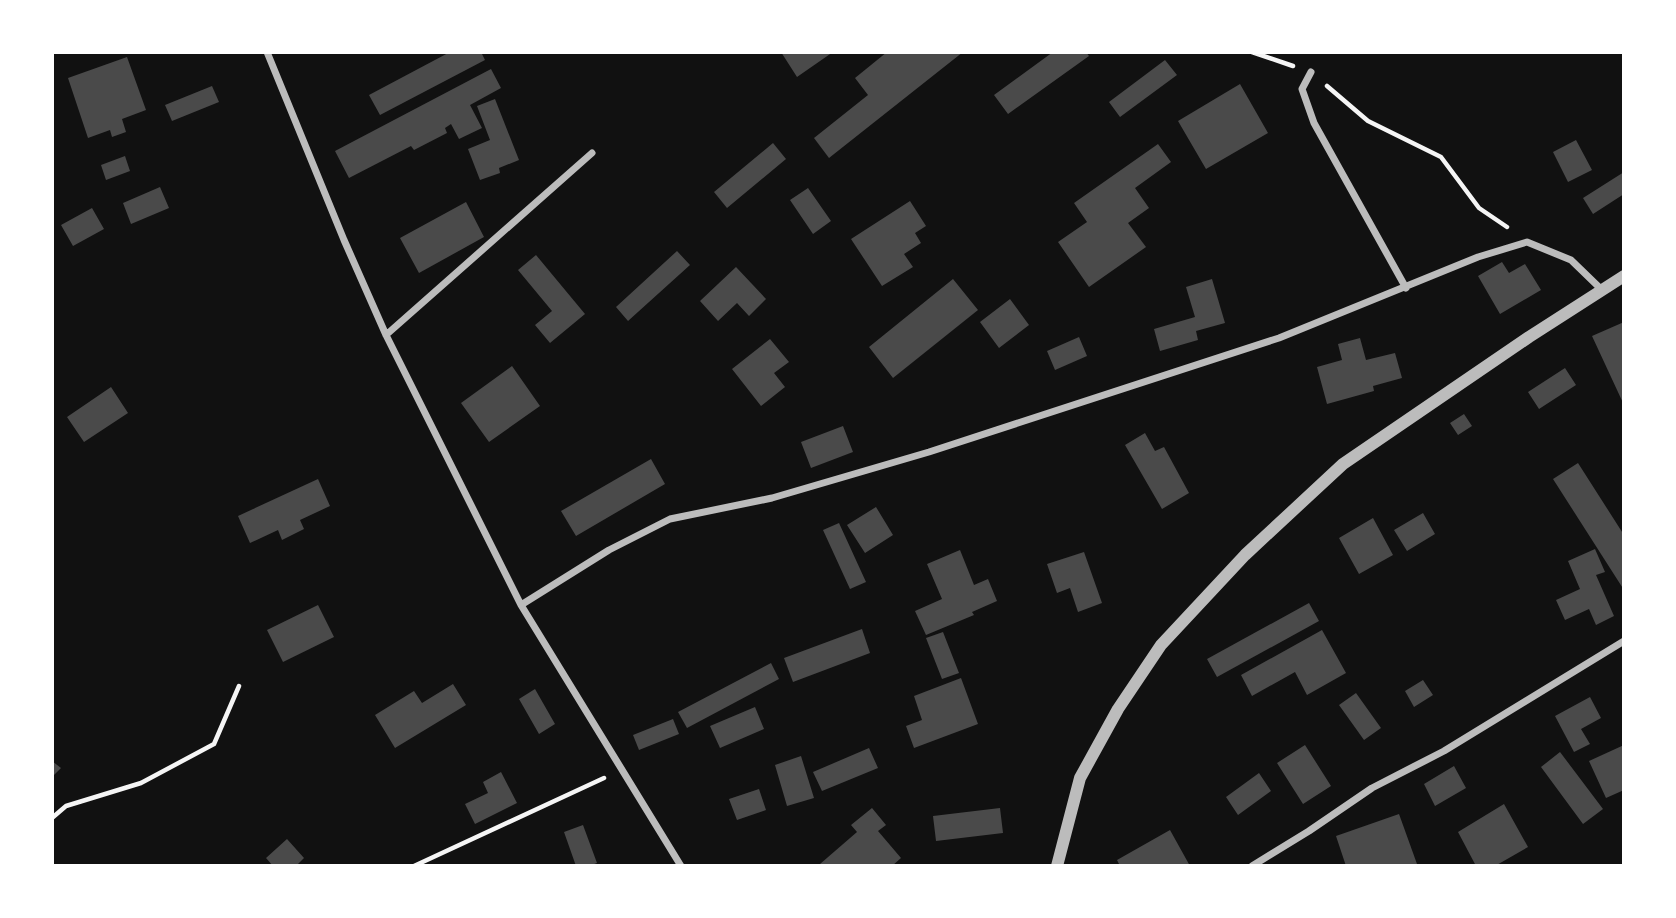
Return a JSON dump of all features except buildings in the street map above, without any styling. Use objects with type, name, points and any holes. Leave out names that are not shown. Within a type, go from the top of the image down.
[{"type":"street","points":[[267,52],[386,335],[521,605],[681,866]]},
{"type":"street","points":[[1311,72],[1302,89],[1314,123],[1406,288]]},
{"type":"street","points":[[386,335],[592,153]]},
{"type":"street","points":[[521,605],[609,550],[670,519],[772,498],[929,452],[1279,338],[1478,257],[1527,242],[1571,260],[1602,290]]},
{"type":"street","points":[[1057,866],[1080,778],[1118,709],[1161,645],[1245,555],[1343,464],[1623,276]]},
{"type":"street","points":[[1252,866],[1372,788],[1444,751],[1623,641]]},
{"type":"path","points":[[1252,52],[1311,72],[1368,121],[1441,157],[1479,208],[1527,242]]},
{"type":"path","points":[[52,818],[66,806],[141,783],[214,744],[239,685]]},
{"type":"path","points":[[414,866],[622,770]]}]
